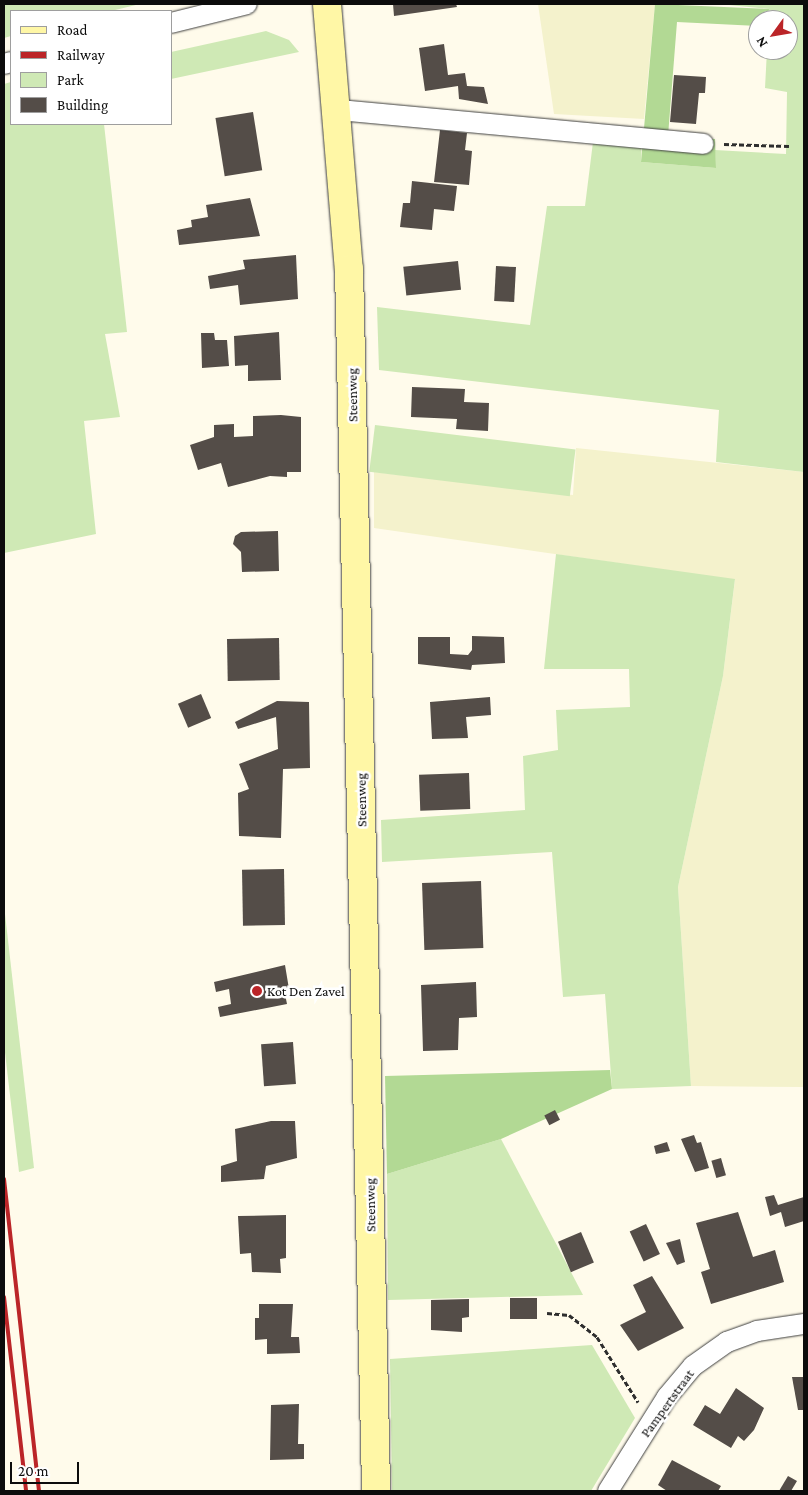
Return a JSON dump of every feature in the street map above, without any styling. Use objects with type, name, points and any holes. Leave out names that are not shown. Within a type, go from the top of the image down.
[{"type":"main road","name":"Steenweg","points":[[326,4],[338,110],[349,269],[376,1491]]},
{"type":"street","points":[[172,23],[247,4]]},
{"type":"street","points":[[338,110],[703,144]]},
{"type":"street","name":"Pampertstraat","points":[[608,1491],[651,1422],[693,1366],[727,1342],[757,1331],[804,1324]]},
{"type":"path","points":[[703,144],[788,146]]},
{"type":"path","points":[[547,1313],[569,1315],[598,1336],[651,1422]]},
{"type":"shaded area","points":[[538,4],[655,4],[644,119],[554,114]]},
{"type":"shaded area","points":[[576,448],[804,472],[804,1087],[691,1086],[678,887],[723,676],[735,580],[374,528],[374,472],[573,495]]},
{"type":"green space","points":[[4,4],[140,4],[115,10],[10,10],[10,36],[4,38]]},
{"type":"green space","points":[[655,4],[769,9],[748,10],[748,26],[677,22],[668,136],[715,139],[716,168],[641,162]]},
{"type":"green space","points":[[719,4],[804,4],[804,472],[716,462],[719,410],[379,370],[377,307],[530,325],[547,206],[585,206],[594,134],[642,133],[641,162],[716,168],[715,150],[786,154],[787,92],[765,88],[766,60],[798,60],[798,10]]},
{"type":"green space","points":[[266,31],[289,40],[299,52],[172,79],[172,52]]},
{"type":"green space","points":[[10,82],[10,125],[104,125],[127,332],[105,334],[120,417],[84,421],[96,534],[4,553],[4,84]]},
{"type":"green space","points":[[375,425],[575,450],[570,496],[369,472]]},
{"type":"green space","points":[[556,554],[735,579],[723,676],[678,887],[691,1086],[612,1089],[605,994],[563,997],[552,852],[382,862],[381,820],[525,810],[523,756],[558,750],[556,710],[630,707],[629,669],[544,669]]},
{"type":"green space","points":[[4,905],[34,1168],[19,1172],[4,1044]]},
{"type":"green space","points":[[610,1070],[612,1089],[501,1139],[387,1174],[385,1076]]},
{"type":"green space","points":[[501,1139],[583,1295],[388,1300],[387,1174]]},
{"type":"green space","points":[[592,1345],[635,1418],[591,1491],[392,1491],[390,1359]]},
{"type":"building","points":[[393,4],[456,4],[457,7],[394,16]]},
{"type":"building","points":[[444,44],[448,75],[465,73],[467,86],[484,87],[488,104],[459,99],[458,86],[425,91],[419,48]]},
{"type":"building","points":[[674,75],[706,77],[705,93],[699,93],[696,124],[670,122]]},
{"type":"building","points":[[253,112],[262,170],[225,176],[215,118]]},
{"type":"building","points":[[440,130],[467,133],[465,150],[472,151],[469,185],[434,182]]},
{"type":"building","points":[[412,181],[457,186],[454,211],[434,209],[432,230],[400,227],[403,203],[410,203]]},
{"type":"building","points":[[250,198],[260,236],[179,245],[177,230],[192,227],[191,220],[208,217],[206,205]]},
{"type":"building","points":[[296,255],[298,299],[240,305],[238,285],[210,289],[208,276],[245,269],[243,260]]},
{"type":"building","points":[[458,261],[461,290],[406,296],[403,267]]},
{"type":"building","points":[[496,266],[516,267],[514,302],[494,301]]},
{"type":"building","points":[[279,332],[281,380],[248,381],[248,365],[235,366],[234,336]]},
{"type":"building","points":[[201,333],[214,333],[215,340],[227,340],[229,366],[202,368]]},
{"type":"building","points":[[412,387],[465,389],[464,402],[489,403],[488,431],[456,429],[457,419],[411,417]]},
{"type":"building","points":[[281,415],[301,417],[301,472],[287,472],[287,477],[270,476],[228,487],[221,463],[198,470],[190,445],[214,437],[214,425],[234,424],[234,437],[253,436],[253,416]]},
{"type":"building","points":[[278,531],[279,571],[242,572],[241,552],[233,544],[235,536],[241,532]]},
{"type":"building","points":[[472,636],[504,637],[505,663],[472,665],[471,670],[418,664],[418,637],[450,637],[450,654],[468,655],[472,650]]},
{"type":"building","points":[[279,638],[280,680],[228,681],[227,639]]},
{"type":"building","points":[[201,694],[211,718],[188,728],[178,704]]},
{"type":"building","points":[[490,697],[491,715],[466,717],[468,738],[432,739],[430,702]]},
{"type":"building","points":[[277,701],[309,702],[310,768],[283,769],[281,838],[239,836],[238,793],[249,789],[239,764],[278,749],[276,717],[238,729],[235,722]]},
{"type":"building","points":[[469,773],[470,809],[420,811],[419,775]]},
{"type":"building","points":[[284,869],[285,925],[243,926],[242,870]]},
{"type":"building","points":[[481,881],[483,948],[424,950],[422,883]]},
{"type":"building","name":"Kot Den Zavel","points":[[285,965],[289,989],[284,989],[287,1004],[220,1017],[218,1007],[231,1004],[229,989],[216,992],[214,982]]},
{"type":"building","points":[[476,982],[477,1017],[459,1018],[458,1050],[423,1051],[421,985]]},
{"type":"building","points":[[293,1042],[296,1084],[264,1086],[261,1044]]},
{"type":"building","points":[[555,1110],[560,1120],[549,1125],[544,1115]]},
{"type":"building","points":[[271,1121],[295,1121],[297,1158],[266,1166],[264,1179],[221,1182],[221,1166],[237,1161],[235,1129]]},
{"type":"building","points":[[694,1135],[697,1143],[701,1142],[709,1168],[695,1172],[681,1139]]},
{"type":"building","points":[[667,1142],[670,1151],[656,1154],[654,1146]]},
{"type":"building","points":[[721,1158],[726,1175],[716,1178],[711,1161]]},
{"type":"building","points":[[774,1195],[778,1205],[804,1197],[804,1221],[785,1227],[781,1212],[770,1216],[765,1197]]},
{"type":"building","points":[[738,1212],[753,1257],[775,1250],[784,1282],[711,1304],[701,1272],[710,1269],[696,1223]]},
{"type":"building","points":[[286,1215],[286,1258],[280,1259],[281,1273],[252,1272],[251,1253],[240,1254],[238,1216]]},
{"type":"building","points":[[646,1224],[660,1254],[644,1262],[630,1232]]},
{"type":"building","points":[[581,1232],[594,1262],[571,1272],[558,1242]]},
{"type":"building","points":[[680,1239],[685,1262],[677,1265],[666,1243]]},
{"type":"building","points":[[652,1276],[684,1328],[638,1351],[620,1325],[646,1312],[633,1285]]},
{"type":"building","points":[[510,1298],[537,1298],[537,1319],[510,1319]]},
{"type":"building","points":[[469,1299],[469,1317],[462,1318],[462,1332],[431,1330],[431,1300]]},
{"type":"building","points":[[259,1304],[293,1304],[291,1337],[299,1337],[300,1353],[267,1354],[267,1339],[255,1340],[255,1318],[259,1318]]},
{"type":"building","points":[[792,1377],[804,1377],[804,1410],[798,1410]]},
{"type":"building","points":[[736,1388],[764,1408],[754,1430],[744,1441],[738,1436],[731,1448],[693,1425],[705,1405],[720,1414]]},
{"type":"building","points":[[299,1404],[298,1444],[304,1444],[304,1459],[270,1460],[271,1405]]},
{"type":"building","points":[[672,1460],[721,1486],[718,1491],[667,1491],[658,1485]]},
{"type":"building","points":[[788,1476],[797,1481],[791,1491],[779,1491]]},
{"type":"railway","points":[[4,1179],[39,1491]]},
{"type":"railway","points":[[4,1297],[26,1491]]},
{"type":"place","name":"Kot Den Zavel","points":[[257,991]]}]
